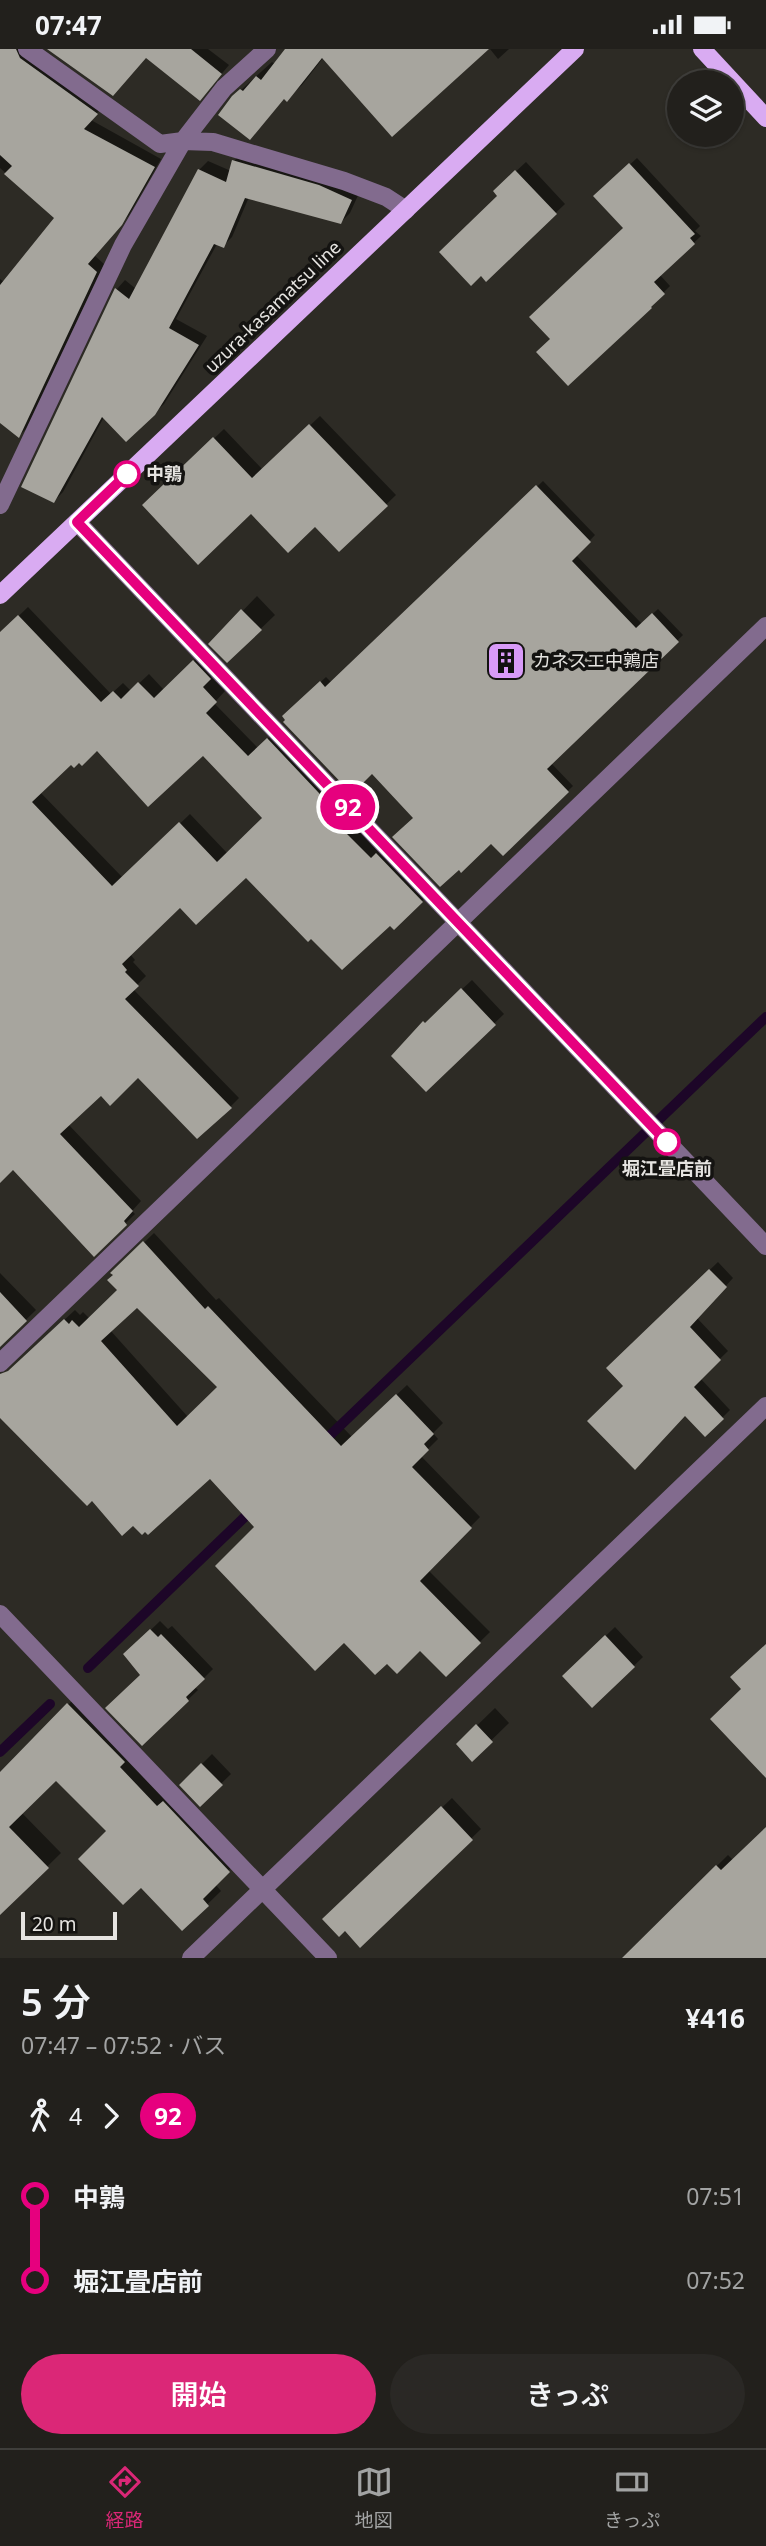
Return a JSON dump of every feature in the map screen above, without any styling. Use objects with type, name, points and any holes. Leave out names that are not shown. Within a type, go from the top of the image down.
[{"type":"main road","name":"uzura-kasamatsu line","points":[[0,595],[575,49]]},
{"type":"main road","points":[[702,49],[766,118]]},
{"type":"street","points":[[27,49],[160,144],[183,141],[214,142],[344,181],[386,197],[406,210]]},
{"type":"street","points":[[1,497],[123,246],[183,141],[224,88],[267,49]]},
{"type":"street","points":[[77,522],[766,1246]]},
{"type":"street","points":[[0,1363],[766,627]]},
{"type":"street","points":[[191,1958],[766,1406]]},
{"type":"street","points":[[0,1614],[328,1958]]},
{"type":"building","points":[[0,49],[16,49],[20,58],[98,114],[84,129],[155,167],[122,225],[88,264],[97,272],[19,438],[0,423],[0,285],[54,218],[4,174],[12,166],[0,155]]},
{"type":"building","points":[[47,49],[191,49],[222,74],[200,101],[146,58],[113,96]]},
{"type":"building","points":[[285,49],[489,49],[392,137],[322,58],[287,102],[284,99],[250,140],[218,115],[240,89],[243,91],[256,76],[261,80]]},
{"type":"building","points":[[232,160],[319,185],[352,200],[341,224],[245,198],[224,248],[214,244],[169,328],[199,345],[155,415],[126,442],[102,417],[54,503],[21,487],[115,288],[129,299],[198,169],[226,182]]},
{"type":"building","points":[[629,163],[695,234],[690,238],[695,244],[654,282],[665,294],[568,386],[536,352],[550,339],[529,317],[623,228],[593,196]]},
{"type":"building","points":[[515,170],[557,214],[486,282],[481,276],[471,286],[439,252],[497,196],[493,191]]},
{"type":"building","points":[[309,424],[388,506],[339,552],[315,527],[288,553],[251,514],[198,565],[142,505],[213,437],[252,478]]},
{"type":"building","name":"カネスエ中鶉店","points":[[536,485],[591,542],[572,561],[636,628],[652,613],[679,642],[547,769],[569,792],[503,856],[491,844],[461,873],[459,870],[440,887],[392,837],[413,818],[372,774],[352,794],[283,722],[285,720],[282,716],[320,681],[325,687]]},
{"type":"building","points":[[241,609],[262,630],[227,663],[208,644]]},
{"type":"building","points":[[18,615],[101,702],[113,691],[121,699],[138,682],[154,698],[193,660],[211,679],[203,687],[217,702],[206,713],[248,756],[267,738],[335,810],[329,816],[371,858],[376,853],[423,902],[394,930],[390,926],[342,970],[311,939],[308,942],[246,878],[196,925],[180,908],[122,964],[127,970],[125,972],[139,986],[125,999],[232,1108],[197,1139],[138,1078],[110,1106],[101,1096],[60,1134],[133,1211],[124,1221],[127,1225],[94,1257],[13,1170],[0,1183],[0,632]],"holes":[[[97,751],[148,807],[203,756],[262,818],[217,862],[179,822],[112,886],[32,802],[71,765],[74,768],[79,763],[82,766]]]},
{"type":"building","points":[[461,988],[496,1025],[426,1092],[391,1056],[423,1021],[425,1023]]},
{"type":"building","points":[[143,1241],[205,1309],[208,1306],[341,1446],[396,1394],[434,1434],[424,1444],[429,1450],[412,1467],[472,1528],[420,1581],[481,1643],[446,1677],[420,1651],[397,1674],[387,1664],[375,1675],[344,1643],[315,1671],[215,1566],[254,1527],[210,1479],[148,1535],[145,1532],[142,1535],[133,1526],[122,1536],[92,1501],[87,1506],[0,1418],[0,1374],[8,1371],[64,1319],[69,1324],[72,1320],[79,1327],[117,1290],[107,1280],[113,1275],[110,1273]],"holes":[[[137,1308],[217,1387],[177,1426],[101,1341]]]},
{"type":"building","points":[[709,1269],[727,1287],[690,1327],[721,1360],[694,1387],[724,1419],[705,1437],[685,1416],[635,1470],[587,1421],[623,1386],[606,1368]]},
{"type":"building","points":[[0,1292],[27,1321],[0,1347]]},
{"type":"building","points":[[150,1629],[158,1637],[161,1634],[205,1679],[186,1697],[189,1701],[142,1746],[105,1708],[140,1675],[123,1654]]},
{"type":"building","points":[[605,1635],[635,1667],[592,1708],[562,1676]]},
{"type":"building","points":[[766,1644],[766,1778],[710,1719],[741,1689],[730,1677]]},
{"type":"building","points":[[67,1703],[125,1762],[120,1767],[157,1806],[163,1801],[230,1872],[203,1899],[209,1906],[182,1931],[141,1888],[123,1905],[78,1859],[106,1831],[56,1781],[9,1827],[49,1868],[0,1915],[0,1772]]},
{"type":"building","points":[[476,1724],[493,1742],[472,1762],[456,1744]]},
{"type":"building","points":[[201,1763],[223,1785],[200,1807],[179,1785]]},
{"type":"building","points":[[441,1806],[473,1840],[360,1948],[345,1931],[339,1937],[322,1919]]},
{"type":"building","points":[[766,1827],[766,1958],[622,1958],[716,1865],[721,1870]]},
{"type":"waterway","points":[[322,1443],[766,1017]]},
{"type":"waterway","points":[[88,1668],[253,1509]]},
{"type":"waterway","points":[[0,1752],[50,1704]]},
{"type":"bus line","name":"92","points":[[127,474],[77,522],[667,1142]]},
{"type":"place","name":"中鶉","points":[[127,474]]},
{"type":"place","name":"カネスエ中鶉店","points":[[506,661]]},
{"type":"place","name":"堀江畳店前","points":[[667,1142]]}]
